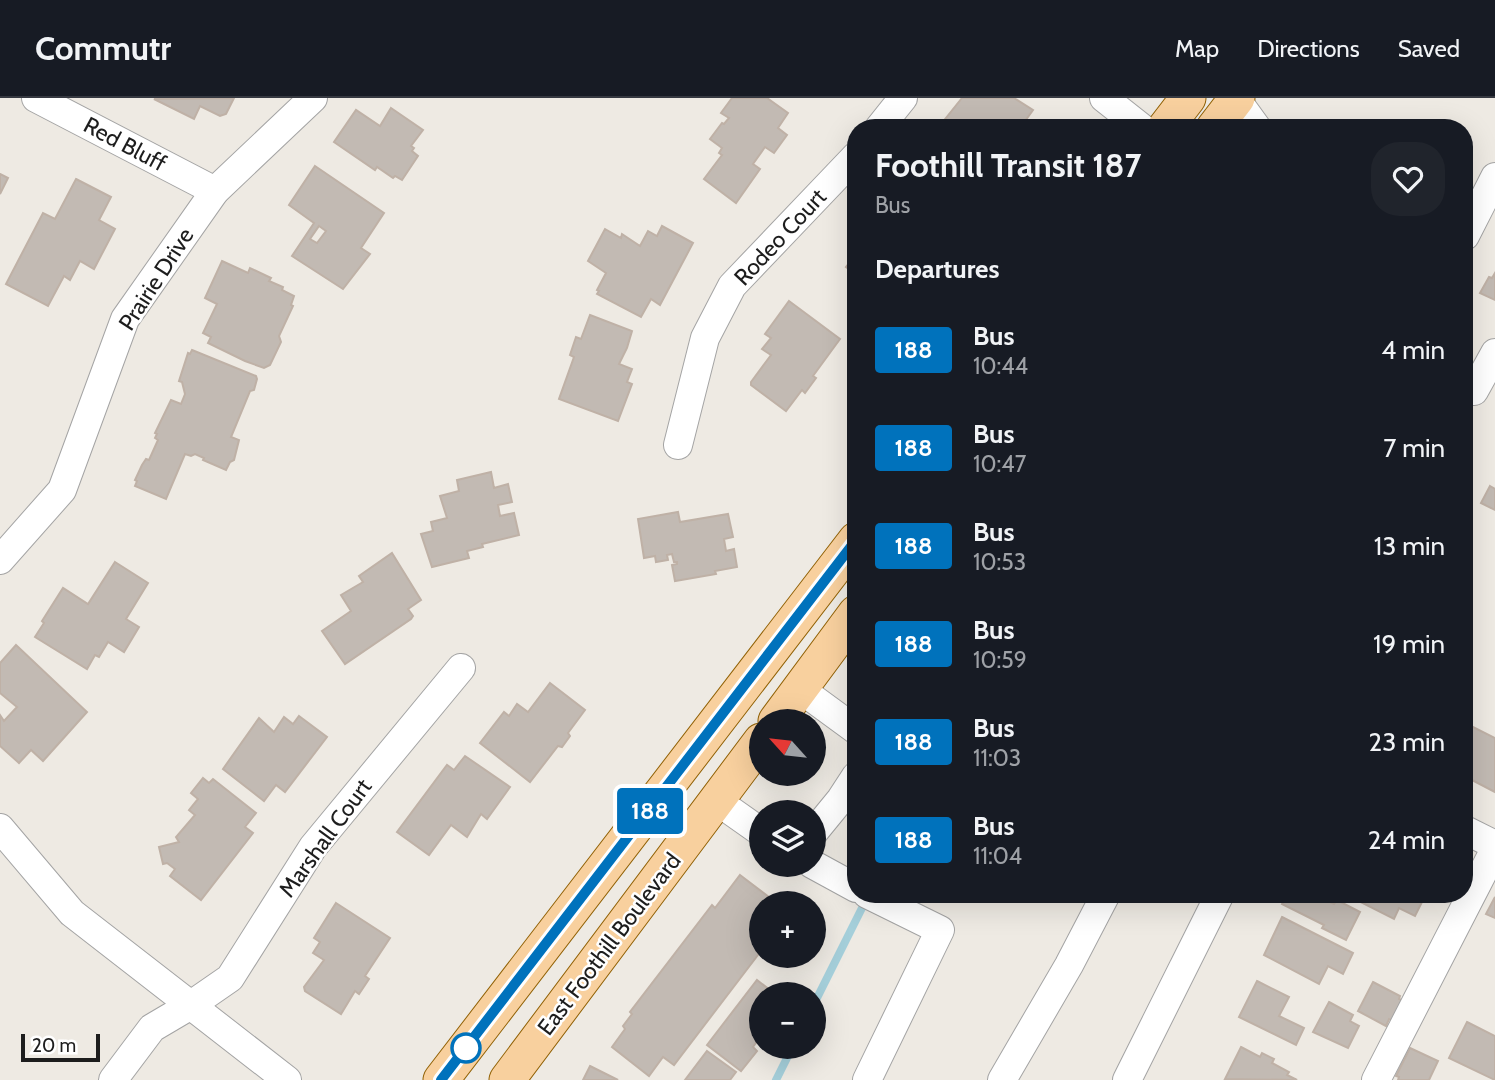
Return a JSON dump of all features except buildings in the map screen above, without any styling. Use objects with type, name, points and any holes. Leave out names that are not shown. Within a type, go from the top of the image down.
[{"type":"main road","points":[[1172,119],[1188,98]]},
{"type":"main road","points":[[1221,119],[1236,98]]},
{"type":"main road","points":[[441,1080],[847,552]]},
{"type":"main road","points":[[785,709],[847,625]]},
{"type":"main road","name":"East Foothill Boulevard","points":[[507,1080],[749,757]]},
{"type":"street","name":"Red Bluff","points":[[36,98],[215,191]]},
{"type":"street","name":"Prairie Drive","points":[[0,561],[62,490],[125,319],[215,191],[313,98]]},
{"type":"street","points":[[887,119],[903,98]]},
{"type":"street","points":[[1104,98],[1131,119]]},
{"type":"street","points":[[1236,98],[1251,119]]},
{"type":"street","name":"Rodeo Court","points":[[678,445],[705,338],[732,286],[847,165]]},
{"type":"street","points":[[1473,220],[1495,177]]},
{"type":"street","points":[[1473,391],[1495,352]]},
{"type":"street","name":"Marshall Court","points":[[113,1080],[152,1028],[191,1006],[230,978],[313,847],[461,668]]},
{"type":"street","points":[[800,689],[847,723]]},
{"type":"street","points":[[826,817],[847,790]]},
{"type":"street","points":[[717,801],[749,824]]},
{"type":"street","points":[[0,828],[72,913],[287,1080]]},
{"type":"street","points":[[1473,835],[1495,847],[1473,890]]},
{"type":"street","points":[[826,872],[847,883]]},
{"type":"street","points":[[867,1080],[940,930],[885,903]]},
{"type":"street","points":[[1002,1080],[1069,965],[1101,903]]},
{"type":"street","points":[[1127,1080],[1216,903]]},
{"type":"street","points":[[1376,1080],[1466,903]]},
{"type":"waterway","points":[[825,982],[864,903]]},
{"type":"waterway","points":[[776,1080],[786,1059]]},
{"type":"bus line","name":"188","points":[[441,1080],[847,552]]}]
